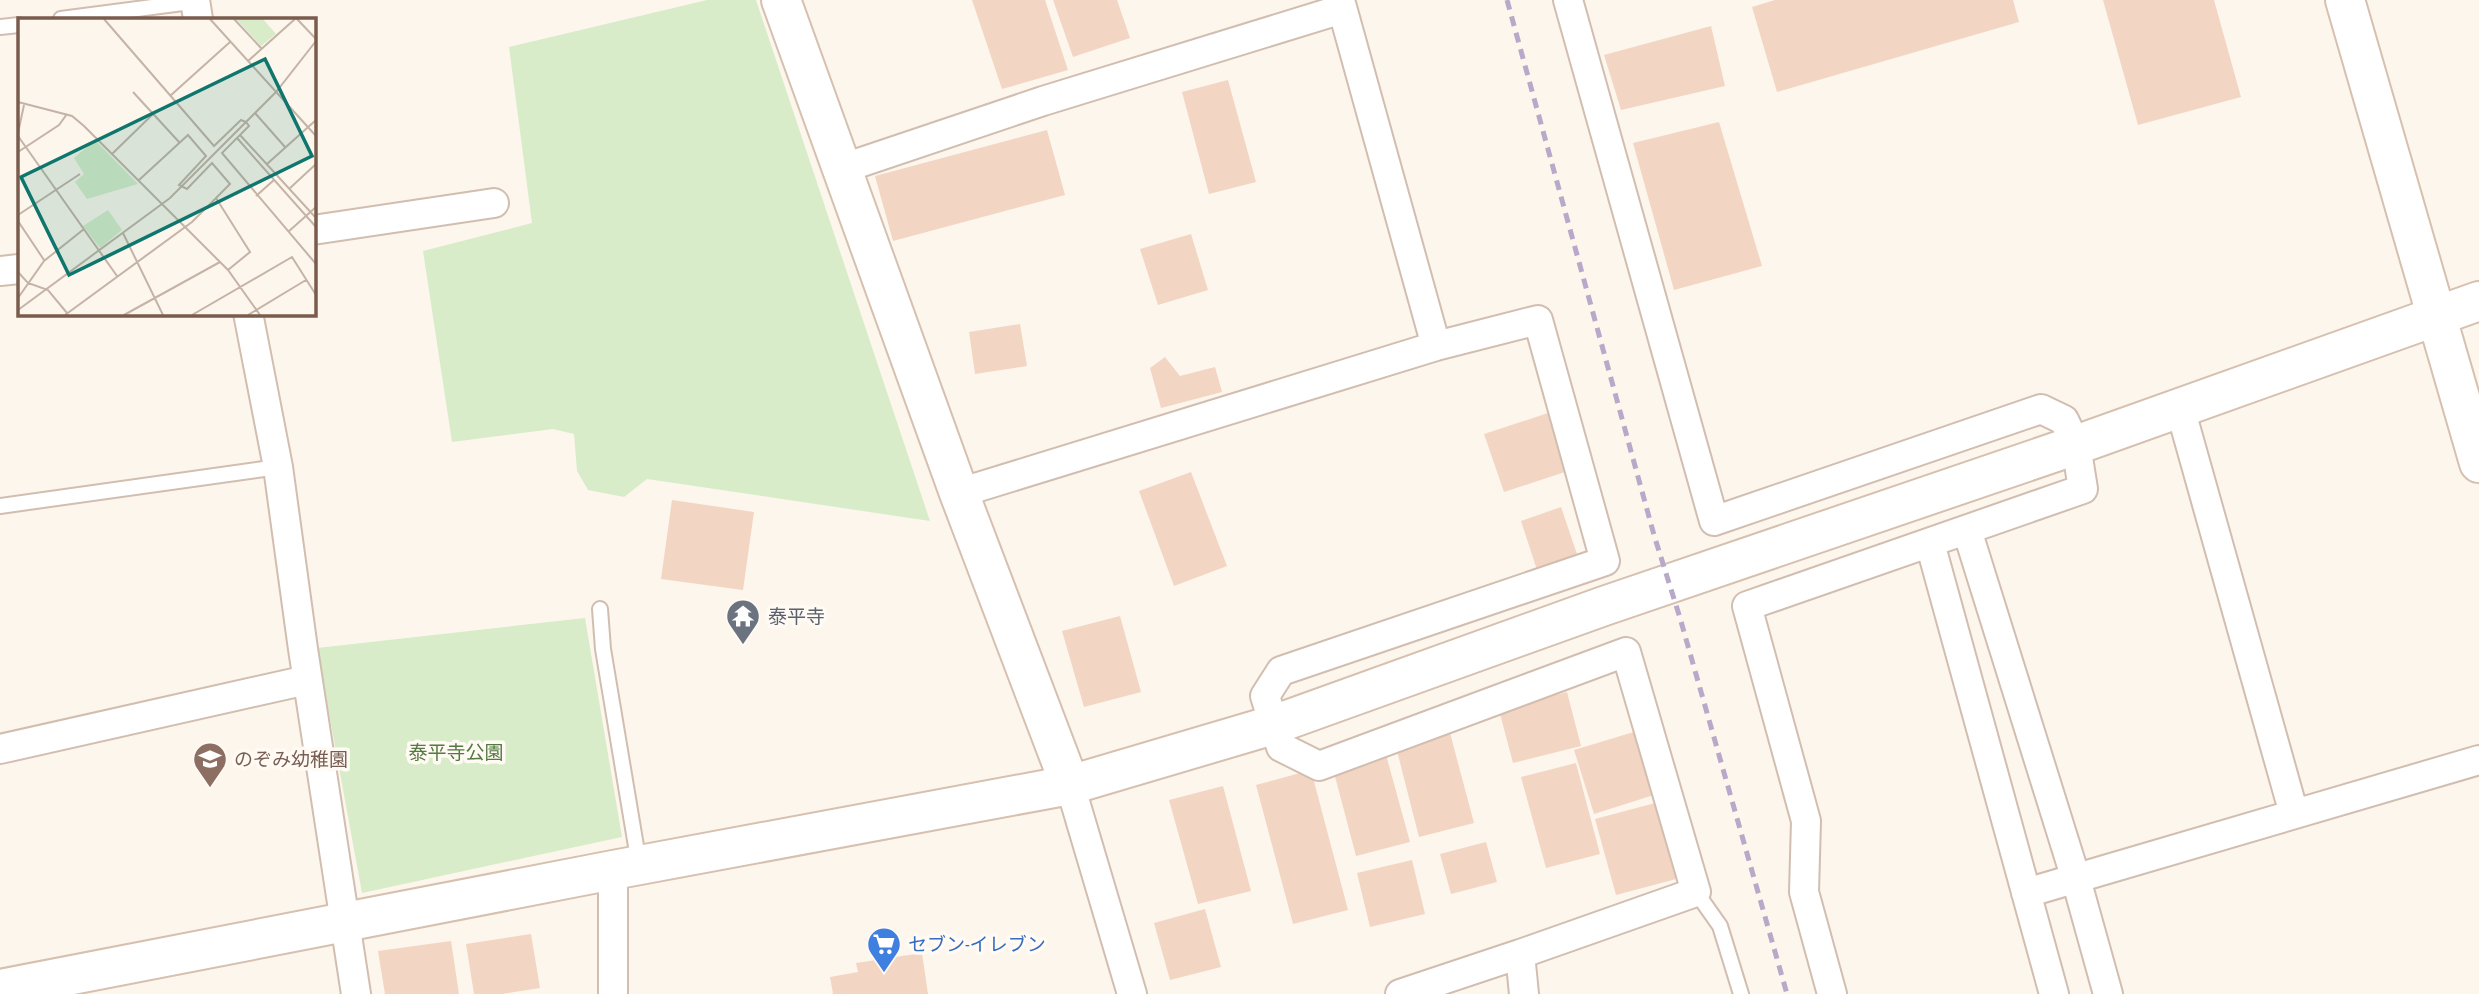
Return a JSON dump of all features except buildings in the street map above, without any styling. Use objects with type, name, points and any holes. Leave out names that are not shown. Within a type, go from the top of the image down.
[{"type":"street","points":[[781,0],[959,493],[1070,785],[1132,994]]},
{"type":"street","points":[[1568,0],[1713,521],[2041,409],[2064,420],[2076,445],[2083,489],[1747,606],[1806,821],[1804,892],[1832,994]]},
{"type":"street","points":[[2345,0],[2479,463]]},
{"type":"street","points":[[841,169],[1341,5],[1436,346]]},
{"type":"street","points":[[315,230],[494,203]]},
{"type":"street","points":[[0,271],[18,269]]},
{"type":"street","points":[[0,989],[626,867],[1070,785],[1273,726],[1604,606],[2076,445],[2479,301]]},
{"type":"street","points":[[248,315],[278,467],[307,680],[356,994]]},
{"type":"street","points":[[959,493],[1436,346],[1538,320],[1605,561],[1281,670],[1265,696],[1273,726],[1281,747],[1319,766],[1626,652],[1696,892],[1400,994]]},
{"type":"street","points":[[2180,408],[2294,814]]},
{"type":"street","points":[[1967,530],[2076,879],[2108,994]]},
{"type":"street","points":[[1930,543],[2054,994]]},
{"type":"street","points":[[0,749],[307,680]]},
{"type":"street","points":[[2026,892],[2479,760]]},
{"type":"street","points":[[614,994],[626,867]]},
{"type":"street","points":[[1520,954],[1524,994]]},
{"type":"lane","points":[[71,18],[199,5]]},
{"type":"lane","points":[[0,27],[18,25]]},
{"type":"lane","points":[[0,506],[278,467]]},
{"type":"lane","points":[[600,609],[626,867]]},
{"type":"lane","points":[[1696,892],[1720,926],[1741,994]]},
{"type":"green space","points":[[707,0],[756,0],[930,521],[647,479],[624,497],[588,490],[577,471],[574,434],[553,429],[452,442],[423,251],[532,223],[509,47]]},
{"type":"green space","name":"泰平寺公園","points":[[585,618],[622,837],[362,893],[317,648]]},
{"type":"railway","points":[[1507,0],[1654,535],[1787,994]]},
{"type":"place","name":"泰平寺","points":[[743,646]]},
{"type":"place","name":"のぞみ幼稚園","points":[[210,789]]},
{"type":"place","name":"セブン-イレブン","points":[[884,974]]}]
